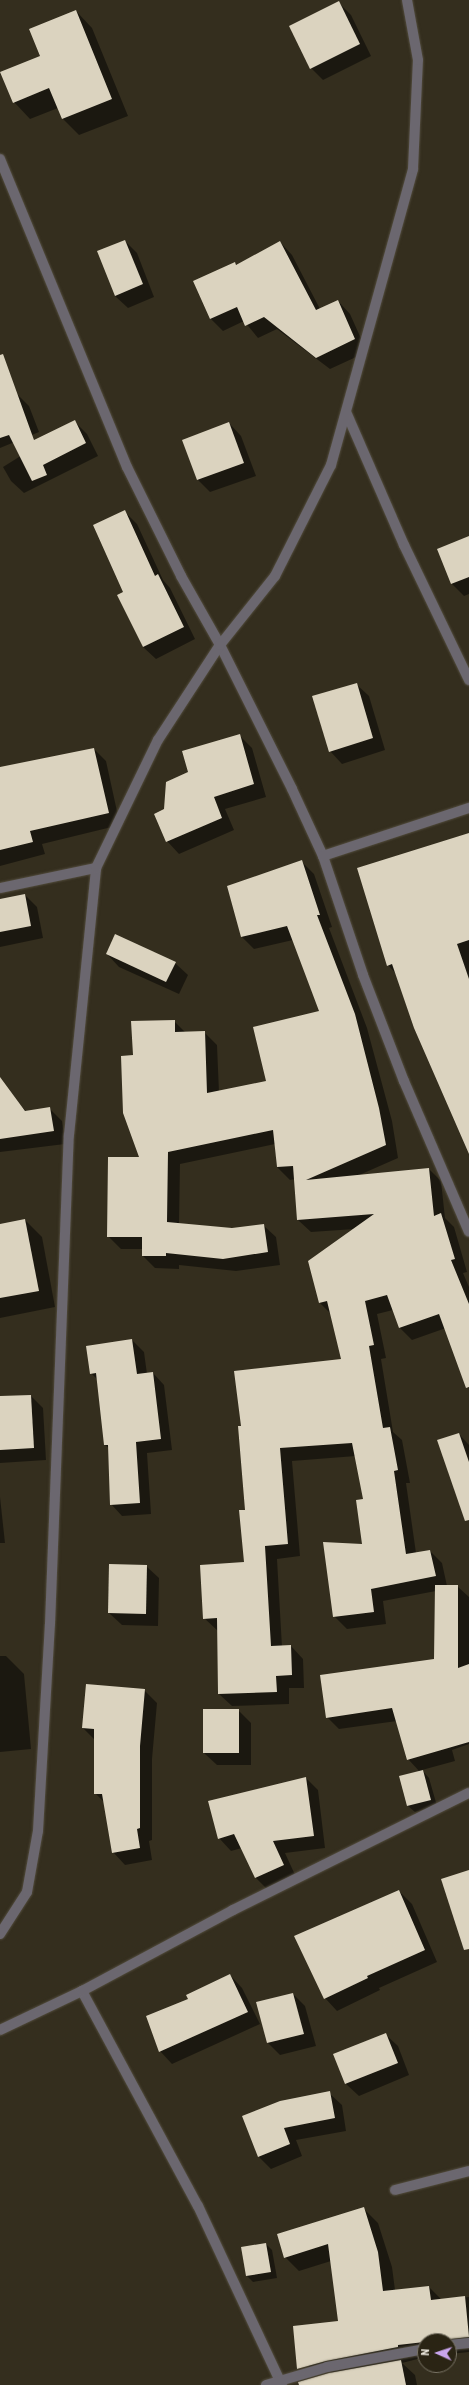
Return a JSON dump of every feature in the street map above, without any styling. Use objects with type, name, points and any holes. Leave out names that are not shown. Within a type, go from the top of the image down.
[{"type":"street","points":[[0,1934],[26,1892],[38,1831],[50,1624],[69,1135],[96,868],[158,740],[220,645],[275,576],[331,465],[347,414],[413,169],[418,60],[407,0]]},
{"type":"street","points":[[0,159],[127,467],[181,576],[220,645],[292,789],[323,856],[363,975],[404,1081],[469,1232]]},
{"type":"street","points":[[347,414],[404,545],[469,680]]},
{"type":"street","points":[[323,856],[469,808]]},
{"type":"street","points":[[0,888],[96,868]]},
{"type":"street","points":[[0,2030],[82,1991],[233,1910],[469,1793]]},
{"type":"street","points":[[82,1991],[198,2206],[281,2382]]},
{"type":"street","points":[[395,2190],[469,2171]]},
{"type":"street","points":[[457,2344],[469,2343]]},
{"type":"street","points":[[266,2385],[281,2382],[327,2367],[417,2350]]},
{"type":"building","points":[[339,1],[360,44],[310,69],[289,26]]},
{"type":"building","points":[[76,10],[112,99],[62,119],[49,88],[13,103],[0,72],[40,56],[29,29]]},
{"type":"building","points":[[125,240],[143,284],[115,296],[97,251]]},
{"type":"building","points":[[280,241],[316,310],[338,300],[355,339],[316,358],[264,317],[245,326],[237,307],[210,319],[193,281],[235,262],[236,265]]},
{"type":"building","points":[[3,354],[34,440],[75,420],[86,443],[43,465],[47,475],[32,481],[9,435],[0,438],[0,355]]},
{"type":"building","points":[[229,422],[244,463],[197,480],[182,440]]},
{"type":"building","points":[[125,510],[155,576],[158,574],[184,627],[143,647],[117,595],[123,592],[93,525]]},
{"type":"building","points":[[469,536],[469,577],[451,584],[437,549]]},
{"type":"building","points":[[357,683],[373,738],[329,752],[312,696]]},
{"type":"building","points":[[240,734],[254,784],[214,797],[222,818],[166,842],[154,814],[164,809],[166,782],[188,772],[182,751]]},
{"type":"building","points":[[94,748],[109,813],[30,831],[33,842],[0,850],[0,767]]},
{"type":"building","points":[[469,833],[469,940],[457,944],[469,979],[469,1154],[414,1028],[392,964],[387,966],[357,868]]},
{"type":"building","points":[[302,860],[320,915],[317,915],[355,1014],[379,1108],[386,1145],[306,1180],[429,1168],[434,1216],[441,1213],[455,1259],[451,1260],[469,1304],[469,1387],[466,1388],[439,1314],[399,1328],[387,1295],[365,1301],[374,1345],[369,1346],[383,1428],[390,1427],[398,1470],[394,1471],[406,1554],[430,1550],[436,1576],[371,1589],[374,1612],[333,1617],[323,1542],[362,1544],[356,1500],[363,1499],[352,1443],[280,1448],[288,1544],[265,1546],[271,1646],[291,1645],[292,1675],[276,1676],[277,1692],[218,1694],[217,1618],[203,1619],[200,1565],[244,1562],[239,1510],[245,1510],[238,1426],[241,1426],[234,1371],[341,1359],[327,1301],[319,1303],[308,1261],[374,1214],[297,1220],[293,1166],[277,1167],[273,1130],[168,1152],[167,1222],[232,1228],[264,1224],[268,1252],[223,1259],[166,1253],[166,1256],[142,1256],[142,1237],[107,1237],[108,1157],[139,1157],[123,1113],[121,1056],[133,1055],[131,1021],[175,1020],[175,1032],[205,1031],[207,1093],[266,1081],[253,1027],[319,1011],[287,926],[241,937],[227,886]]},
{"type":"building","points":[[25,894],[31,926],[0,932],[0,899]]},
{"type":"building","points":[[115,934],[176,962],[166,982],[106,954]]},
{"type":"building","points":[[0,1077],[25,1111],[50,1107],[54,1131],[0,1139]]},
{"type":"building","points":[[25,1219],[39,1291],[0,1298],[0,1224]]},
{"type":"building","points":[[132,1339],[137,1374],[153,1372],[161,1439],[136,1442],[140,1503],[110,1505],[108,1445],[104,1445],[96,1373],[90,1374],[86,1346]]},
{"type":"building","points":[[31,1395],[34,1448],[0,1450],[0,1396]]},
{"type":"building","points":[[459,1433],[469,1462],[469,1520],[465,1521],[437,1440]]},
{"type":"building","points":[[109,1564],[147,1565],[146,1614],[108,1613]]},
{"type":"building","points":[[435,1585],[458,1585],[458,1668],[469,1664],[469,1742],[407,1760],[392,1708],[326,1718],[320,1675],[434,1659]]},
{"type":"building","points":[[86,1684],[145,1689],[140,1746],[140,1828],[137,1829],[140,1848],[112,1853],[102,1794],[94,1794],[94,1729],[82,1728]]},
{"type":"building","points":[[203,1709],[239,1709],[239,1753],[203,1753]]},
{"type":"building","points":[[423,1770],[431,1800],[407,1806],[399,1776]]},
{"type":"building","points":[[306,1777],[314,1836],[273,1841],[284,1865],[255,1878],[234,1834],[218,1839],[208,1801]]},
{"type":"building","points":[[469,1870],[469,1949],[464,1950],[441,1879]]},
{"type":"building","points":[[399,1890],[425,1950],[367,1976],[368,1978],[324,1999],[294,1936]]},
{"type":"building","points":[[230,1974],[248,2012],[159,2052],[146,2016],[188,1999],[186,1995]]},
{"type":"building","points":[[293,1993],[304,2034],[267,2043],[256,2002]]},
{"type":"building","points":[[386,2033],[398,2063],[345,2084],[333,2054]]},
{"type":"building","points":[[330,2091],[335,2118],[284,2128],[290,2144],[258,2157],[242,2116],[280,2101]]},
{"type":"building","points":[[364,2207],[378,2252],[383,2291],[429,2286],[431,2300],[465,2296],[469,2337],[457,2338],[457,2333],[417,2333],[417,2343],[398,2345],[398,2347],[326,2361],[297,2369],[293,2326],[338,2321],[328,2244],[284,2258],[277,2234]]},
{"type":"building","points":[[266,2243],[271,2272],[246,2276],[241,2247]]},
{"type":"building","points":[[401,2360],[406,2385],[299,2385],[298,2382],[329,2373]]}]
